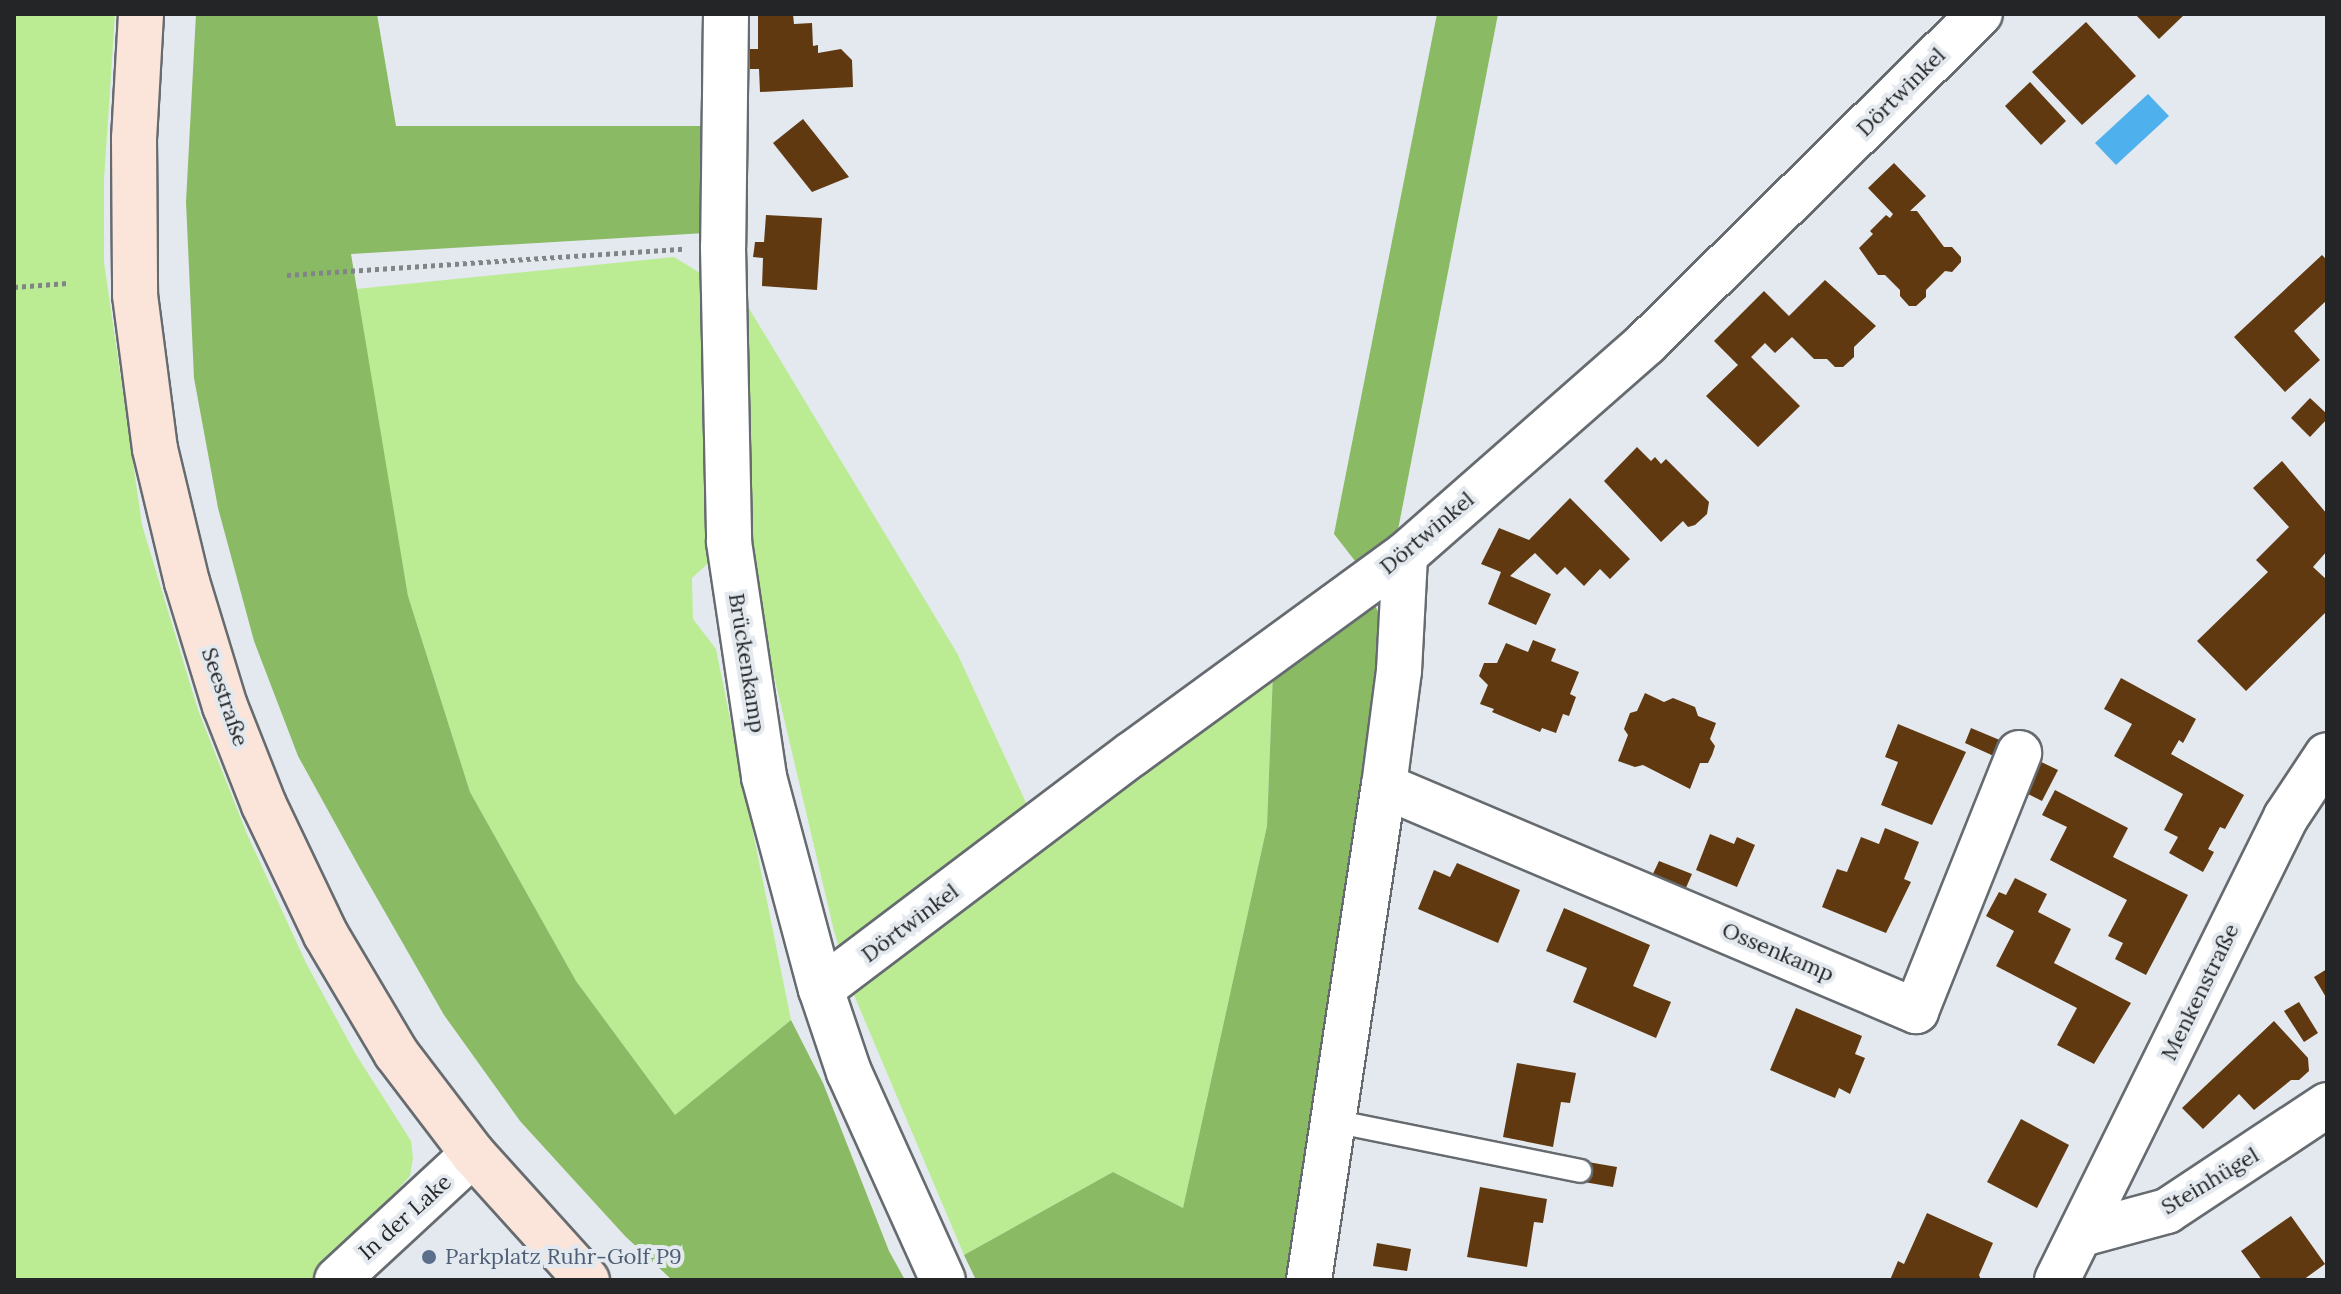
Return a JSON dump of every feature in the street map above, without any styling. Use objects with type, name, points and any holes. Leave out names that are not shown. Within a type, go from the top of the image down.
[{"type":"main road","name":"Seestraße","points":[[141,14],[134,138],[135,295],[155,449],[187,582],[225,706],[264,805],[326,935],[396,1053],[473,1154],[587,1280]]},
{"type":"street","name":"Brückenkamp","points":[[726,14],[723,247],[729,542],[764,777],[821,989],[849,1072],[943,1280]]},
{"type":"street","name":"Dörtwinkel","points":[[821,989],[1132,754],[1405,555],[1646,343],[1980,14]]},
{"type":"street","points":[[1309,1280],[1384,786],[1399,671],[1405,555]]},
{"type":"street","name":"Ossenkamp","points":[[1384,786],[1916,1011],[2019,753]]},
{"type":"street","name":"Menkenstraße","points":[[2057,1280],[2286,817],[2327,755]]},
{"type":"street","name":"Steinhügel","points":[[2082,1234],[2167,1211],[2327,1105]]},
{"type":"street","name":"In der Lake","points":[[337,1280],[473,1154]]},
{"type":"lane","points":[[1333,1121],[1580,1171]]},
{"type":"path","points":[[287,275],[723,247]]},
{"type":"path","points":[[14,287],[68,283]]},
{"type":"green space","points":[[14,14],[115,14],[104,180],[104,262],[142,525],[198,710],[247,834],[306,963],[355,1053],[411,1141],[413,1158],[410,1176],[315,1280],[14,1280]]},
{"type":"green space","points":[[196,14],[377,14],[396,126],[706,126],[705,233],[351,254],[408,596],[470,792],[576,981],[675,1115],[791,1020],[823,1083],[889,1251],[905,1280],[672,1280],[625,1236],[520,1121],[444,1015],[362,872],[298,756],[254,641],[218,508],[194,378],[186,202]]},
{"type":"green space","points":[[1437,14],[1498,14],[1396,540],[1359,566],[1334,534]]},
{"type":"green space","points":[[674,257],[710,279],[715,557],[692,578],[693,619],[716,649],[791,1020],[675,1115],[576,981],[470,792],[408,596],[356,289]]},
{"type":"green space","points":[[744,300],[957,653],[1029,809],[1056,842],[1273,672],[1267,826],[1183,1208],[1113,1172],[964,1255],[854,995],[834,931],[739,527]]},
{"type":"green space","points":[[1370,597],[1387,627],[1289,1280],[976,1280],[964,1255],[1113,1172],[1183,1208],[1267,826],[1273,672]]},
{"type":"water","points":[[2148,94],[2169,116],[2116,165],[2095,143]]},
{"type":"building","points":[[758,14],[793,14],[794,24],[812,23],[813,46],[818,45],[818,53],[841,49],[852,60],[853,87],[760,92],[759,69],[750,69],[750,49],[758,49]]},
{"type":"building","points":[[2135,14],[2185,14],[2159,39]]},
{"type":"building","points":[[2086,22],[2136,76],[2082,125],[2032,72]]},
{"type":"building","points":[[2030,82],[2066,121],[2041,145],[2005,106]]},
{"type":"building","points":[[803,119],[849,177],[812,192],[773,143]]},
{"type":"building","points":[[1894,163],[1926,196],[1910,211],[1917,211],[1944,247],[1952,247],[1961,257],[1961,262],[1952,272],[1945,271],[1926,290],[1926,297],[1916,306],[1909,306],[1900,296],[1900,290],[1885,275],[1878,275],[1859,248],[1886,215],[1890,218],[1893,214],[1868,188]]},
{"type":"building","points":[[766,215],[822,218],[817,290],[762,286],[763,258],[753,257],[755,242],[764,242]]},
{"type":"building","points":[[2322,255],[2327,260],[2327,300],[2294,331],[2320,360],[2285,392],[2234,337]]},
{"type":"building","points":[[1825,280],[1876,326],[1854,347],[1854,357],[1843,367],[1835,367],[1827,359],[1814,359],[1792,337],[1775,353],[1765,343],[1751,357],[1800,406],[1758,447],[1706,396],[1738,365],[1714,341],[1764,291],[1789,316]]},
{"type":"building","points":[[2310,398],[2327,414],[2327,419],[2310,437],[2291,418]]},
{"type":"building","points":[[1637,447],[1651,461],[1655,457],[1661,464],[1666,459],[1709,502],[1707,514],[1695,525],[1688,527],[1683,521],[1661,542],[1604,481]]},
{"type":"building","points":[[2282,461],[2327,514],[2327,551],[2313,567],[2327,580],[2327,611],[2246,691],[2197,641],[2268,572],[2256,560],[2289,527],[2253,488]]},
{"type":"building","points":[[1570,498],[1630,559],[1610,579],[1600,569],[1584,586],[1565,567],[1557,575],[1535,553],[1510,576],[1551,594],[1536,625],[1488,604],[1501,572],[1481,564],[1499,528],[1529,540]]},
{"type":"building","points":[[1533,640],[1556,649],[1551,661],[1579,672],[1570,694],[1576,697],[1569,716],[1563,714],[1556,733],[1542,728],[1540,732],[1480,704],[1488,685],[1479,676],[1484,663],[1497,663],[1506,643],[1528,652]]},
{"type":"building","points":[[2121,678],[2196,719],[2183,743],[2179,740],[2171,754],[2244,795],[2225,829],[2220,827],[2208,849],[2214,852],[2203,872],[2169,853],[2178,837],[2164,830],[2183,794],[2114,756],[2132,724],[2104,709]]},
{"type":"building","points":[[1645,693],[1664,702],[1673,698],[1695,707],[1698,716],[1716,723],[1710,739],[1715,746],[1712,755],[1708,763],[1700,763],[1690,789],[1643,765],[1635,767],[1618,761],[1628,735],[1624,729],[1630,713],[1637,711]]},
{"type":"building","points":[[1898,724],[1966,752],[1932,825],[1881,805],[1898,762],[1885,757]]},
{"type":"building","points":[[1971,728],[2002,741],[1996,757],[1965,743]]},
{"type":"building","points":[[2035,759],[2058,770],[2042,801],[2022,791]]},
{"type":"building","points":[[2055,790],[2128,828],[2113,857],[2188,895],[2146,975],[2115,959],[2123,943],[2108,936],[2127,900],[2050,860],[2067,827],[2042,815]]},
{"type":"building","points":[[1885,828],[1919,842],[1904,879],[1911,882],[1886,933],[1822,907],[1837,869],[1847,872],[1861,837],[1879,844]]},
{"type":"building","points":[[1710,834],[1734,844],[1737,837],[1755,845],[1737,887],[1696,870]]},
{"type":"building","points":[[1659,861],[1692,874],[1685,890],[1652,876]]},
{"type":"building","points":[[1457,863],[1520,890],[1498,943],[1418,909],[1434,870],[1450,877]]},
{"type":"building","points":[[2015,878],[2047,894],[2038,912],[2071,929],[2054,963],[2131,1003],[2094,1064],[2057,1045],[2077,1008],[1996,966],[2014,931],[1986,916],[1999,892],[2006,895]]},
{"type":"building","points":[[1564,908],[1650,945],[1633,986],[1671,1002],[1656,1038],[1573,1002],[1587,968],[1546,951]]},
{"type":"building","points":[[2327,969],[2327,999],[2314,977]]},
{"type":"building","points":[[2299,1002],[2318,1033],[2304,1042],[2284,1011]]},
{"type":"building","points":[[1796,1008],[1862,1036],[1855,1054],[1865,1058],[1850,1094],[1839,1088],[1835,1098],[1770,1070]]},
{"type":"building","points":[[2274,1021],[2308,1058],[2309,1071],[2299,1080],[2291,1080],[2254,1110],[2239,1094],[2203,1129],[2182,1108]]},
{"type":"building","points":[[1517,1063],[1576,1073],[1570,1103],[1561,1102],[1553,1147],[1503,1137]]},
{"type":"building","points":[[2021,1119],[2069,1145],[2037,1208],[1987,1182]]},
{"type":"building","points":[[1582,1161],[1617,1167],[1613,1187],[1578,1181]]},
{"type":"building","points":[[1480,1187],[1547,1199],[1543,1223],[1534,1222],[1527,1267],[1467,1257]]},
{"type":"building","points":[[1927,1213],[1993,1243],[1979,1275],[1981,1280],[1890,1280],[1898,1261],[1904,1264]]},
{"type":"building","points":[[2291,1216],[2325,1264],[2303,1280],[2262,1280],[2241,1251]]},
{"type":"building","points":[[1377,1243],[1411,1249],[1407,1271],[1373,1266]]},
{"type":"place","name":"Parkplatz Ruhr-Golf P9","points":[[429,1257]]}]
